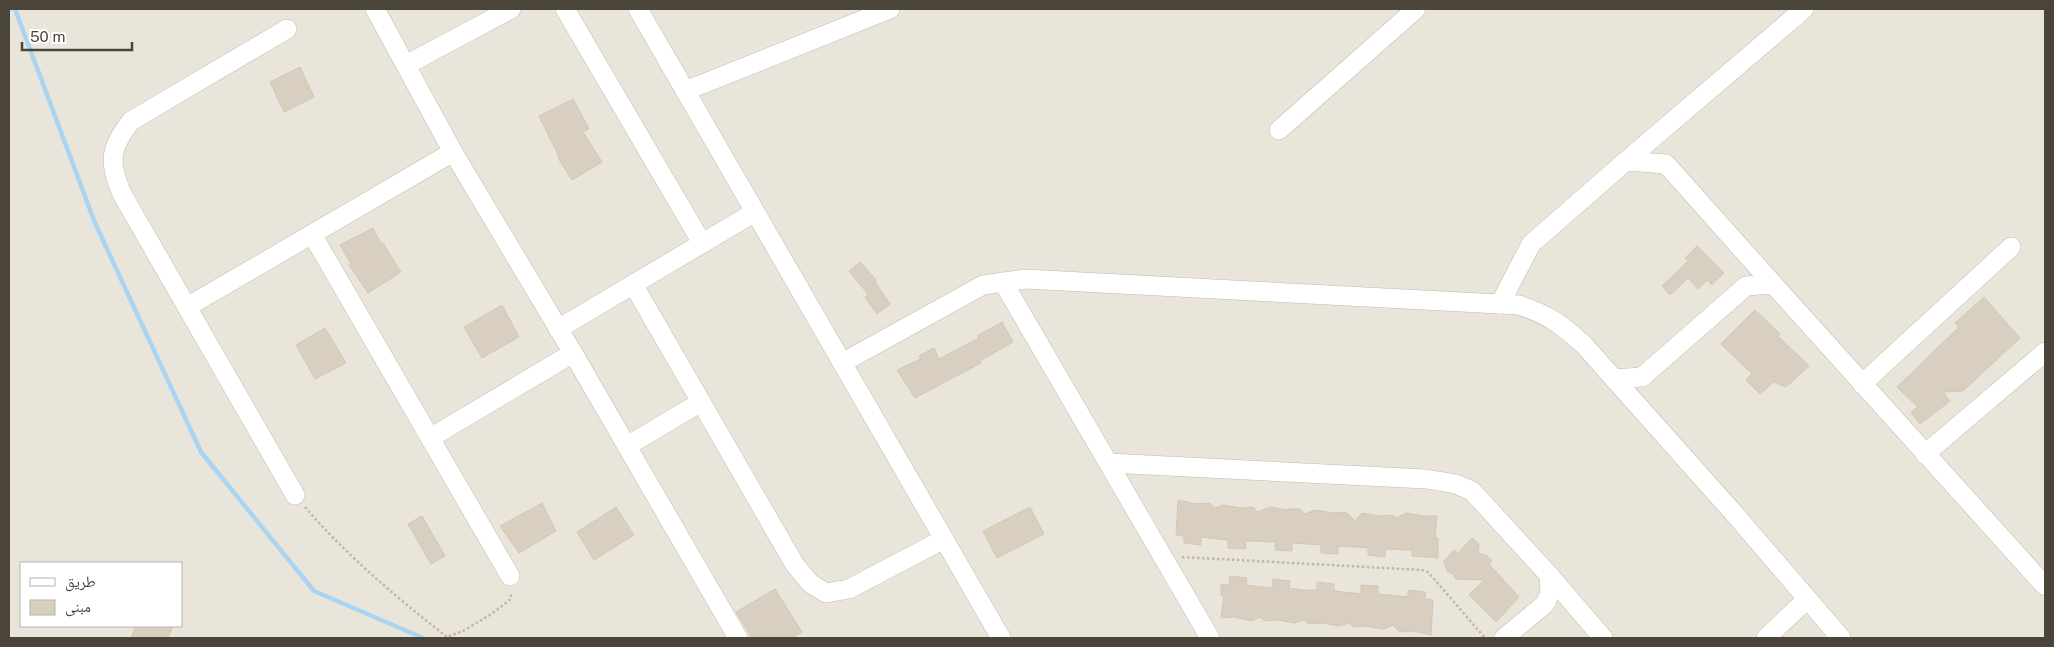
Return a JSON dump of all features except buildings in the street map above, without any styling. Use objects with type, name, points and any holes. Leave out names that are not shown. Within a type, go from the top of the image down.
[{"type":"street","points":[[375,9],[454,152],[738,638]]},
{"type":"street","points":[[406,65],[511,9]]},
{"type":"street","points":[[565,9],[702,243]]},
{"type":"street","points":[[638,9],[1001,638]]},
{"type":"street","points":[[685,91],[890,9]]},
{"type":"street","points":[[1279,130],[1416,9]]},
{"type":"street","points":[[1500,304],[1532,244],[1804,9]]},
{"type":"street","points":[[287,29],[131,121],[119,136],[113,156],[114,175],[122,194],[295,496]]},
{"type":"street","points":[[1656,135],[1666,164],[2045,586]]},
{"type":"street","points":[[187,307],[454,152]]},
{"type":"street","points":[[1626,161],[1666,164]]},
{"type":"street","points":[[558,328],[755,212]]},
{"type":"street","points":[[312,234],[510,576]]},
{"type":"street","points":[[1862,384],[2011,247]]},
{"type":"street","points":[[1614,378],[1642,377],[1746,286],[1754,264]]},
{"type":"street","points":[[842,363],[983,285],[1025,279],[1519,305],[1542,313],[1560,324],[1584,345],[1841,638]]},
{"type":"street","points":[[1003,282],[1210,638]]},
{"type":"street","points":[[633,284],[795,565],[810,583],[826,593],[849,588],[944,539]]},
{"type":"street","points":[[1746,286],[1773,284]]},
{"type":"street","points":[[1926,454],[2045,352]]},
{"type":"street","points":[[430,438],[573,353]]},
{"type":"street","points":[[627,446],[701,402]]},
{"type":"street","points":[[1108,463],[1426,479],[1456,484],[1472,491],[1603,638]]},
{"type":"street","points":[[1504,638],[1545,604],[1550,593],[1548,575]]},
{"type":"street","points":[[1766,638],[1807,599]]},
{"type":"path","points":[[295,496],[328,534],[390,592],[448,637]]},
{"type":"path","points":[[1162,556],[1422,570],[1428,572],[1485,638]]},
{"type":"path","points":[[444,638],[463,631],[490,615],[511,599],[510,576]]},
{"type":"shaded area","points":[[9,9],[2045,9],[2045,638],[9,638]]},
{"type":"waterway","points":[[15,9],[95,223],[201,452],[314,591],[423,638]]}]
